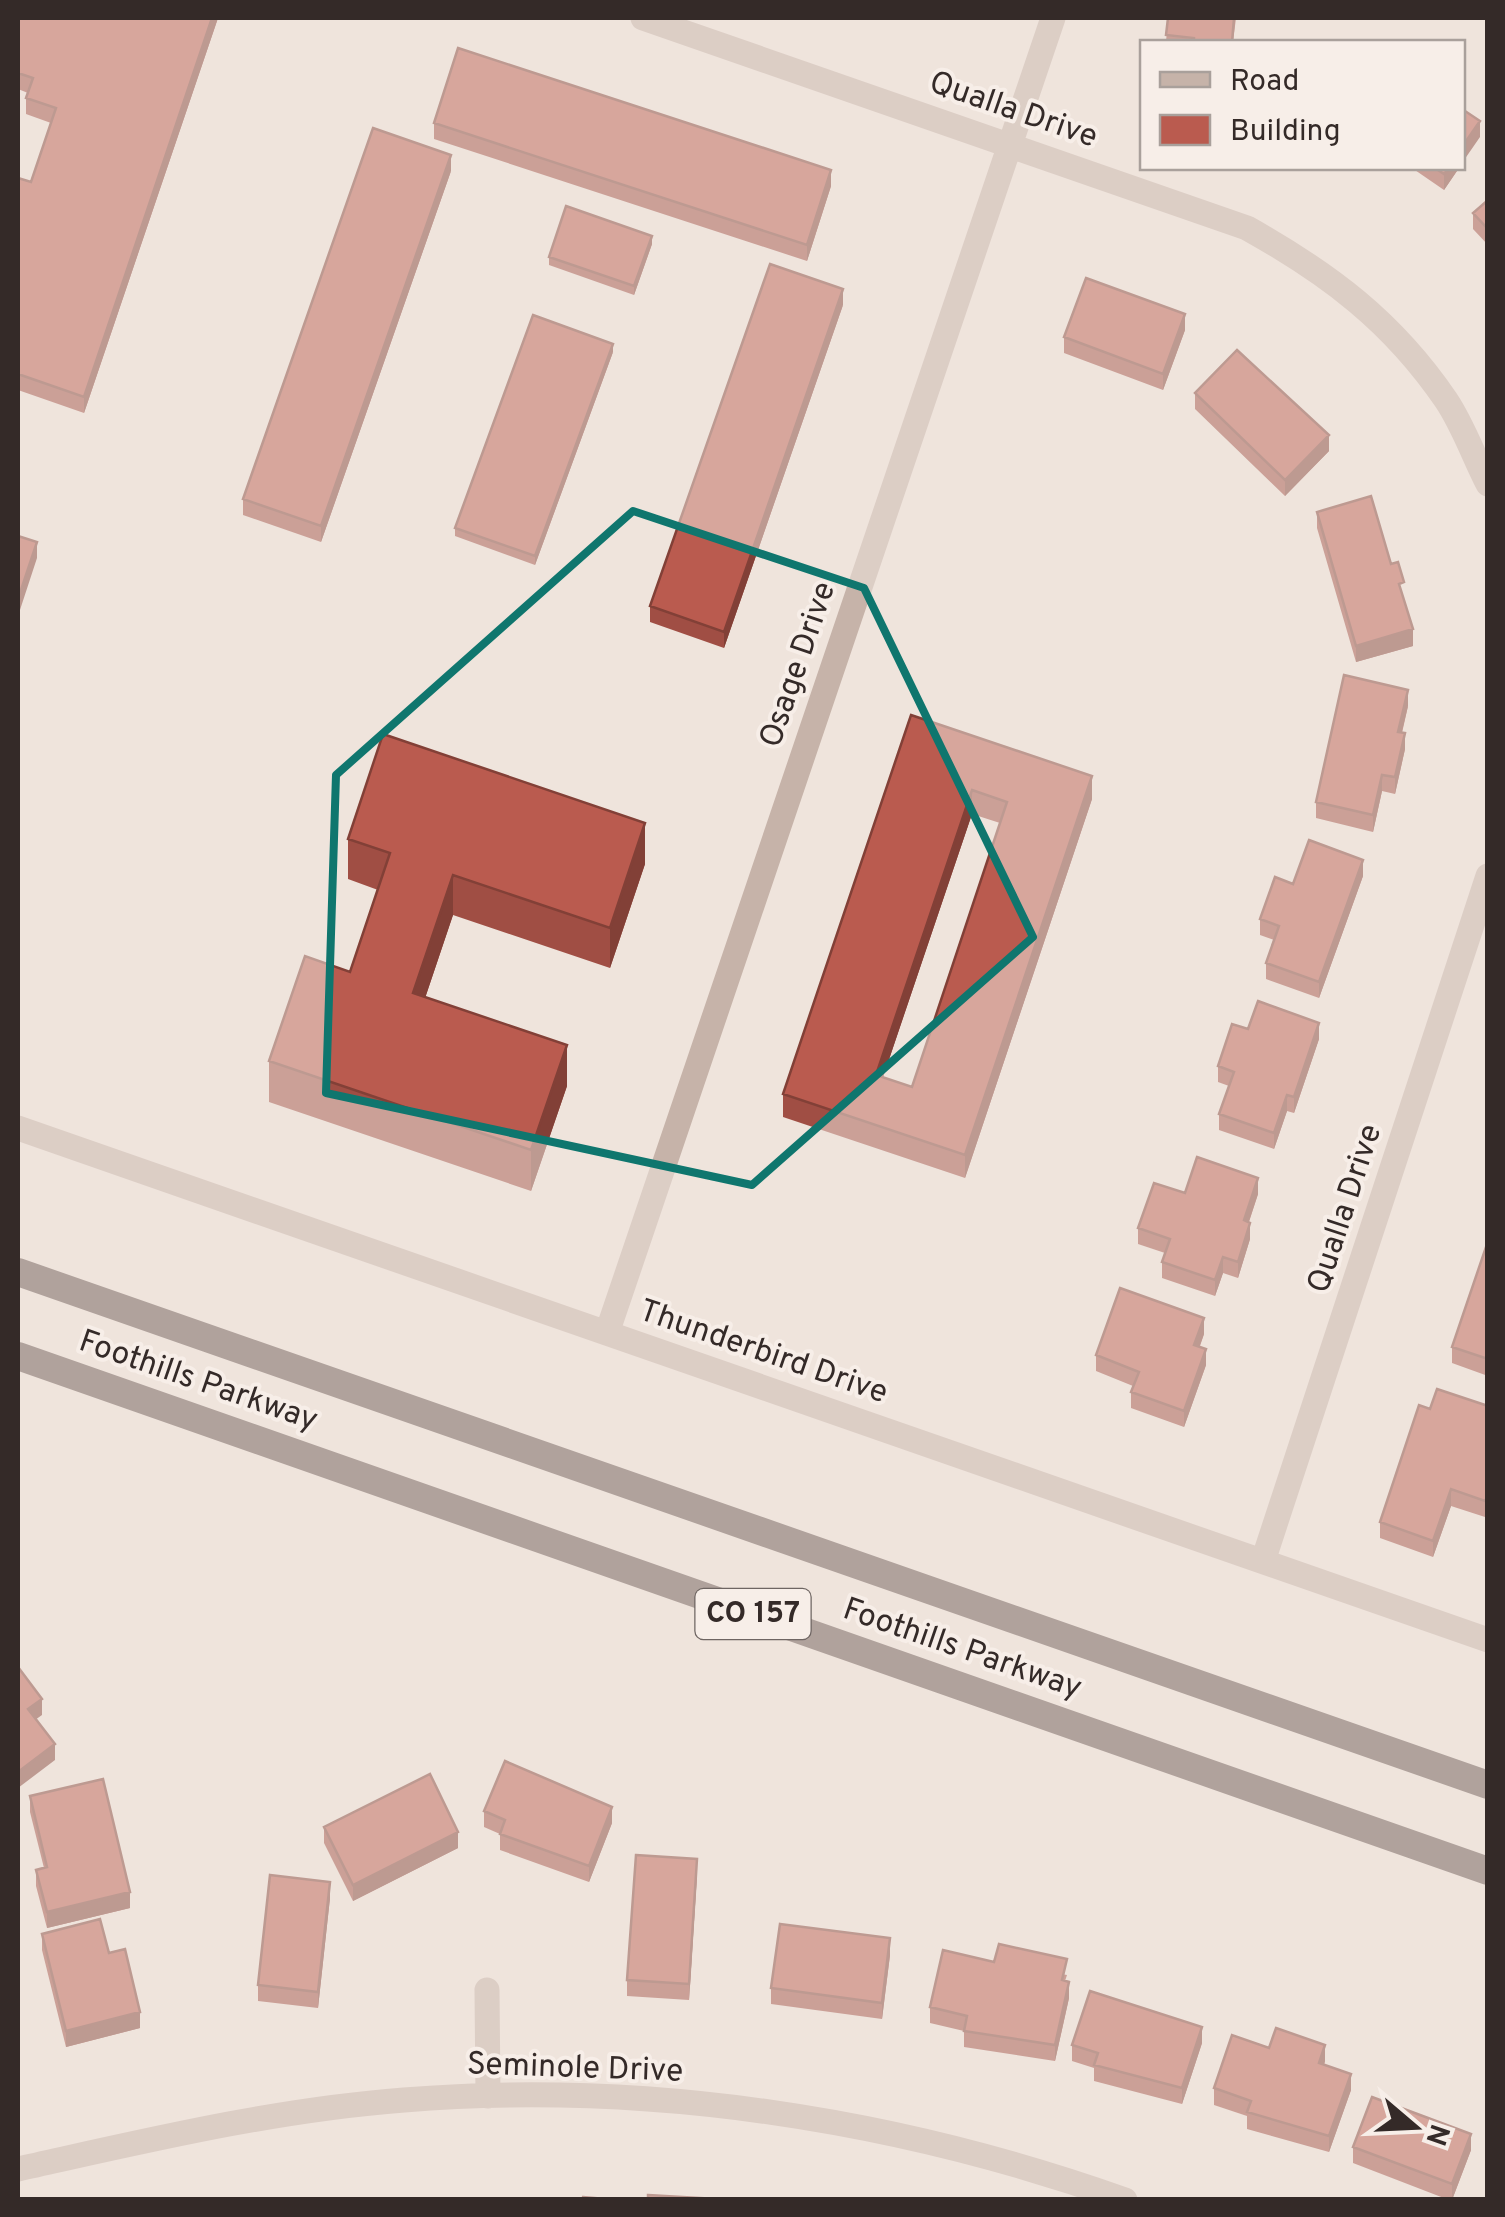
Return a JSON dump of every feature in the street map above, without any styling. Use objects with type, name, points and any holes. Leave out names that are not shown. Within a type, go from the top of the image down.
[{"type":"highway","name":"Foothills Parkway","points":[[18,1272],[1488,1785]]},
{"type":"highway","name":"Foothills Parkway","points":[[18,1356],[1488,1872]]},
{"type":"street","name":"Qualla Drive","points":[[643,18],[1247,228],[1318,268],[1380,318],[1447,402],[1488,484]]},
{"type":"street","name":"Osage Drive","points":[[606,1333],[1053,18]]},
{"type":"street","name":"Qualla Drive","points":[[1263,1561],[1488,876]]},
{"type":"street","name":"Thunderbird Drive","points":[[18,1128],[1488,1640]]},
{"type":"street","points":[[487,1990],[488,2096]]},
{"type":"street","name":"Seminole Drive","points":[[18,2169],[210,2126],[402,2100],[488,2096],[663,2101],[881,2128],[1125,2200]]},
{"type":"highlighted area","points":[[633,511],[864,588],[1033,937],[752,1185],[326,1093],[336,775]]},
{"type":"building","points":[[18,18],[212,18],[84,397],[18,374],[18,178],[31,182],[56,108],[26,98],[33,78],[18,73]]},
{"type":"building","points":[[1168,18],[1234,18],[1232,40],[1166,35]]},
{"type":"building","points":[[458,48],[831,170],[807,245],[434,123]]},
{"type":"building","points":[[1465,111],[1480,121],[1465,143]]},
{"type":"building","points":[[373,128],[451,155],[321,526],[243,499]]},
{"type":"building","points":[[1488,200],[1488,229],[1473,213]]},
{"type":"building","points":[[566,206],[652,236],[634,286],[549,257]]},
{"type":"building","points":[[770,264],[843,289],[724,632],[650,606]]},
{"type":"building","points":[[1086,278],[1185,314],[1163,374],[1064,337]]},
{"type":"building","points":[[533,315],[613,344],[535,556],[455,528]]},
{"type":"building","points":[[1237,350],[1329,435],[1285,480],[1195,393]]},
{"type":"building","points":[[1371,496],[1391,564],[1398,562],[1404,582],[1399,584],[1413,629],[1356,646],[1317,512]]},
{"type":"building","points":[[18,536],[37,542],[18,599]]},
{"type":"building","points":[[1344,675],[1408,690],[1398,732],[1405,733],[1395,777],[1382,775],[1373,815],[1316,802]]},
{"type":"building","points":[[911,715],[1092,776],[965,1155],[783,1094]],"holes":[[[972,790],[1007,802],[912,1087],[876,1075]]]},
{"type":"building","points":[[383,734],[645,823],[610,928],[453,875],[413,993],[567,1045],[531,1150],[269,1061],[305,956],[350,972],[390,853],[348,839]]},
{"type":"building","points":[[1309,840],[1363,860],[1319,982],[1266,963],[1279,926],[1260,919],[1275,877],[1293,884]]},
{"type":"building","points":[[1258,1001],[1319,1023],[1294,1097],[1287,1095],[1274,1133],[1219,1114],[1234,1072],[1218,1066],[1232,1024],[1248,1029]]},
{"type":"building","points":[[1197,1157],[1258,1178],[1244,1220],[1250,1223],[1238,1262],[1223,1257],[1215,1280],[1162,1262],[1170,1239],[1138,1228],[1154,1183],[1185,1193]]},
{"type":"building","points":[[1488,1248],[1488,1359],[1452,1347]]},
{"type":"building","points":[[1120,1288],[1204,1318],[1194,1345],[1206,1349],[1184,1411],[1131,1392],[1139,1372],[1096,1355]]},
{"type":"building","points":[[1437,1389],[1488,1406],[1488,1495],[1485,1501],[1451,1489],[1433,1541],[1380,1522],[1419,1405],[1430,1409]]},
{"type":"building","points":[[18,1667],[42,1699],[28,1709],[55,1744],[18,1772]]},
{"type":"building","points":[[505,1761],[612,1807],[589,1866],[500,1834],[505,1820],[484,1811]]},
{"type":"building","points":[[430,1774],[458,1832],[353,1885],[324,1827]]},
{"type":"building","points":[[103,1779],[130,1892],[47,1912],[36,1870],[47,1867],[30,1796]]},
{"type":"building","points":[[636,1855],[697,1859],[689,1984],[627,1980]]},
{"type":"building","points":[[270,1875],[330,1882],[318,1992],[258,1985]]},
{"type":"building","points":[[100,1919],[109,1953],[125,1949],[140,2012],[66,2031],[42,1934]]},
{"type":"building","points":[[780,1924],[890,1938],[882,2003],[771,1988]]},
{"type":"building","points":[[999,1944],[1067,1959],[1062,1980],[1069,1982],[1055,2045],[964,2031],[967,2016],[930,2007],[943,1950],[994,1962]]},
{"type":"building","points":[[1090,1991],[1202,2027],[1182,2088],[1094,2065],[1098,2053],[1072,2045]]},
{"type":"building","points":[[1276,2028],[1325,2045],[1319,2063],[1351,2074],[1329,2136],[1247,2112],[1251,2101],[1214,2088],[1232,2035],[1269,2048]]},
{"type":"building","points":[[1372,2097],[1471,2134],[1452,2184],[1353,2147]]},
{"type":"building","points":[[648,2195],[716,2199],[716,2200],[648,2200]]}]
